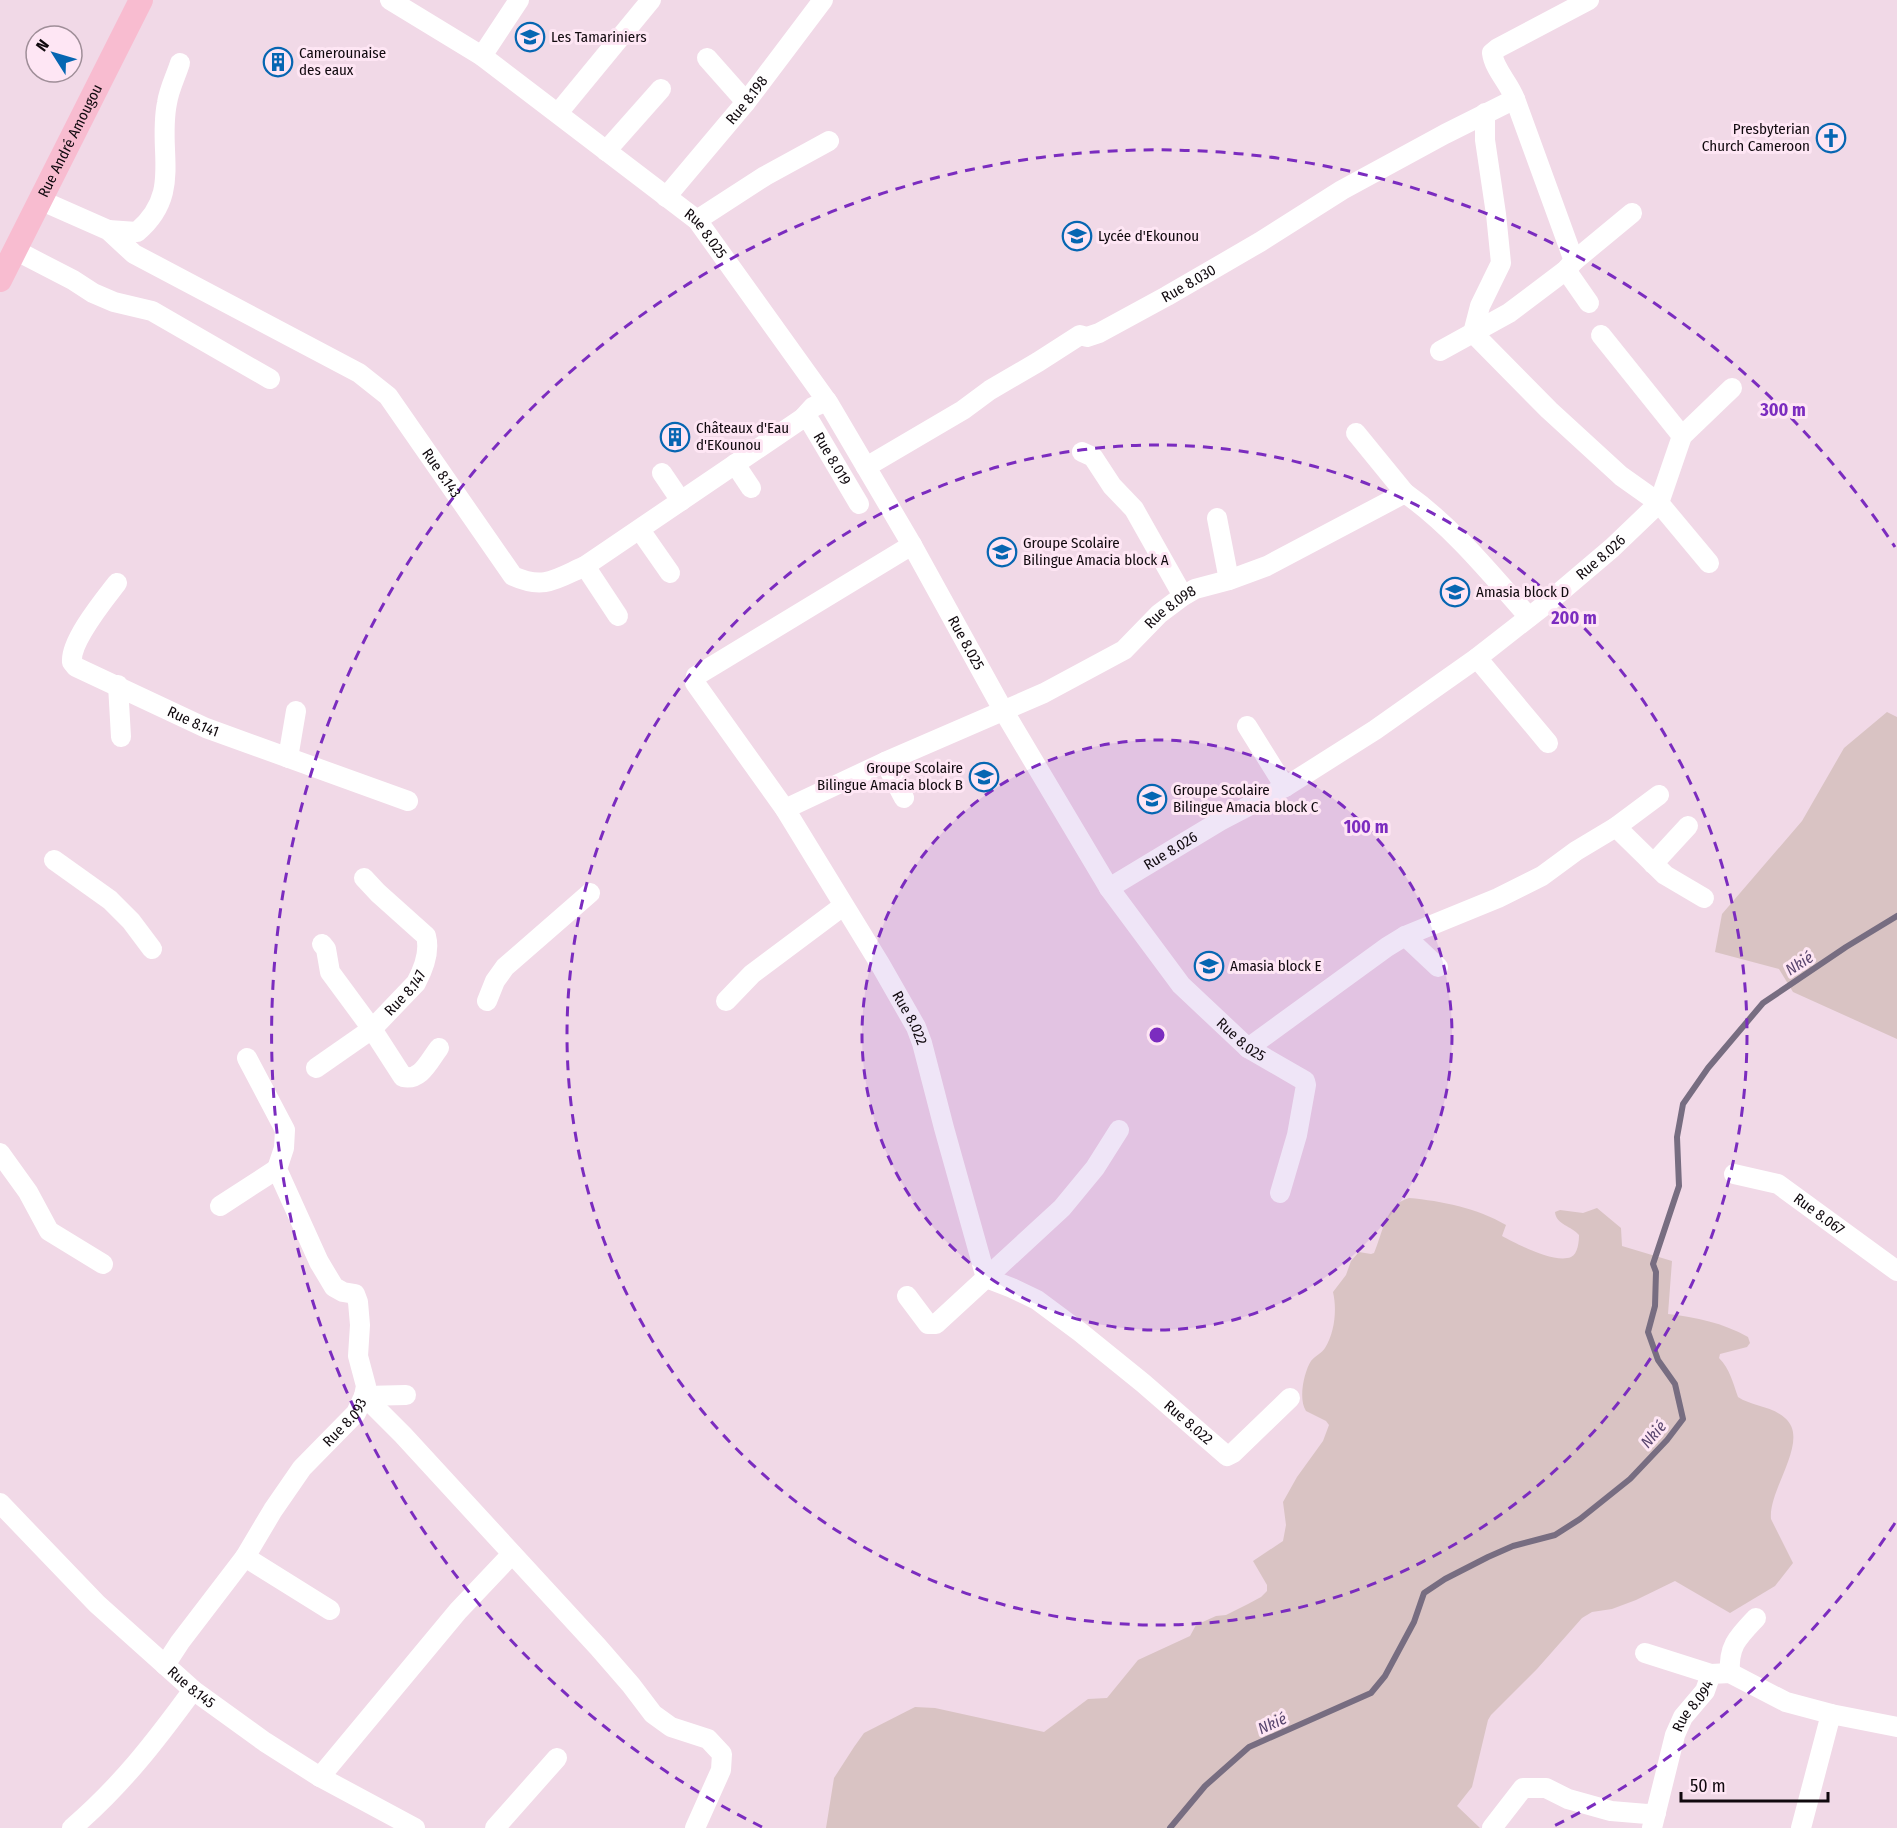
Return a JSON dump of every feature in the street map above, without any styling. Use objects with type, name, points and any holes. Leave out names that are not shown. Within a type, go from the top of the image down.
[{"type":"main road","name":"Rue André Amougou","points":[[0,280],[141,0]]},
{"type":"street","name":"Rue 8.025","points":[[390,0],[482,56],[697,220],[827,400],[912,544],[1003,710],[1109,888],[1181,985],[1248,1048],[1305,1081],[1297,1135],[1280,1193]]},
{"type":"street","points":[[482,56],[519,0]]},
{"type":"street","points":[[558,113],[651,0]]},
{"type":"street","name":"Rue 8.198","points":[[666,197],[746,102],[823,0]]},
{"type":"street","points":[[1589,0],[1492,53],[1492,59],[1512,90],[1570,265],[1589,303]]},
{"type":"street","points":[[707,58],[746,102]]},
{"type":"street","points":[[108,230],[137,232],[149,222],[160,205],[166,177],[167,103],[180,63]]},
{"type":"street","points":[[606,151],[661,89]]},
{"type":"street","name":"Rue 8.030","points":[[866,467],[963,410],[990,390],[1080,334],[1087,337],[1099,333],[1158,302],[1342,190],[1515,99]]},
{"type":"street","points":[[1473,333],[1480,306],[1501,263],[1485,140],[1485,113]]},
{"type":"street","points":[[697,220],[765,176],[829,141]]},
{"type":"street","name":"Rue 8.143","points":[[40,200],[108,230],[134,254],[374,383],[388,396],[513,576],[525,582],[546,584],[585,566],[827,400]]},
{"type":"street","points":[[1440,351],[1509,313],[1632,213]]},
{"type":"street","points":[[15,250],[93,293],[114,302],[152,311],[270,379]]},
{"type":"street","points":[[1473,333],[1549,410],[1620,476],[1659,503],[1709,563]]},
{"type":"street","points":[[1601,335],[1682,436]]},
{"type":"street","points":[[1659,503],[1682,436],[1732,388]]},
{"type":"street","name":"Rue 8.019","points":[[803,418],[812,423],[859,504]]},
{"type":"street","points":[[1356,433],[1405,493],[1431,511],[1455,534],[1528,617]]},
{"type":"street","points":[[1082,453],[1094,457],[1112,486],[1134,509],[1183,596]]},
{"type":"street","points":[[735,464],[750,488]]},
{"type":"street","points":[[662,473],[681,501]]},
{"type":"street","name":"Rue 8.098","points":[[785,809],[885,762],[1044,693],[1124,650],[1158,614],[1183,596],[1196,589],[1267,566],[1405,493]]},
{"type":"street","name":"Rue 8.026","points":[[1109,888],[1220,821],[1285,787],[1375,730],[1477,658],[1605,555],[1659,503]]},
{"type":"street","points":[[1217,518],[1229,580]]},
{"type":"street","points":[[640,530],[669,573]]},
{"type":"street","name":"Rue 8.022","points":[[912,544],[695,679],[695,683],[785,809],[916,1027],[986,1278],[1037,1300],[1143,1383],[1227,1456],[1256,1433],[1290,1398]]},
{"type":"street","points":[[585,566],[618,616]]},
{"type":"street","name":"Rue 8.141","points":[[117,583],[91,618],[71,659],[76,667],[206,728],[408,801]]},
{"type":"street","points":[[1477,658],[1548,743]]},
{"type":"street","points":[[118,686],[121,737]]},
{"type":"street","points":[[288,758],[296,711]]},
{"type":"street","points":[[1247,726],[1285,787]]},
{"type":"street","points":[[885,762],[904,798]]},
{"type":"street","points":[[1248,1048],[1387,946],[1405,936],[1520,888],[1616,827],[1659,795]]},
{"type":"street","points":[[1653,864],[1688,825]]},
{"type":"street","points":[[1616,827],[1670,878],[1704,898]]},
{"type":"street","points":[[54,860],[110,900],[152,949]]},
{"type":"street","name":"Rue 8.147","points":[[322,944],[326,949],[330,972],[372,1029],[416,983],[421,974],[428,942],[423,932],[364,878]]},
{"type":"street","points":[[487,1001],[504,967],[590,893]]},
{"type":"street","points":[[726,1001],[752,974],[843,906]]},
{"type":"street","points":[[1405,936],[1438,967]]},
{"type":"street","points":[[316,1068],[372,1029],[403,1077],[409,1079],[417,1077],[439,1048]]},
{"type":"street","points":[[220,1206],[277,1169],[284,1148],[285,1130],[247,1058]]},
{"type":"street","points":[[907,1296],[928,1324],[936,1324],[1062,1208],[1079,1189],[1119,1130]]},
{"type":"street","points":[[0,1153],[28,1192],[49,1231],[103,1264]]},
{"type":"street","name":"Rue 8.093","points":[[165,1665],[245,1557],[302,1468],[356,1413],[364,1396],[366,1386],[358,1356],[360,1325],[355,1294],[334,1287],[319,1262],[277,1169]]},
{"type":"street","name":"Rue 8.067","points":[[1734,1174],[1778,1184],[1897,1271]]},
{"type":"street","points":[[364,1396],[406,1395]]},
{"type":"street","points":[[364,1396],[403,1435],[512,1554],[631,1685],[653,1714],[671,1727],[708,1738],[722,1754],[721,1770],[695,1828]]},
{"type":"street","name":"Rue 8.145","points":[[0,1503],[97,1604],[193,1690],[265,1742],[320,1777],[415,1828]]},
{"type":"street","points":[[320,1777],[458,1611],[512,1554]]},
{"type":"street","points":[[245,1557],[330,1610]]},
{"type":"street","points":[[1645,1653],[1720,1674],[1744,1630],[1756,1618]]},
{"type":"street","name":"Rue 8.094","points":[[1654,1820],[1675,1736],[1683,1717],[1720,1674],[1786,1702],[1831,1714],[1897,1726]]},
{"type":"street","points":[[72,1828],[104,1801],[130,1772],[193,1690]]},
{"type":"street","points":[[1801,1828],[1831,1714]]},
{"type":"street","points":[[495,1828],[557,1758]]},
{"type":"street","points":[[1492,1828],[1523,1788],[1546,1788],[1568,1799],[1654,1820]]},
{"type":"shaded area","points":[[1887,712],[1897,717],[1897,1039],[1793,992],[1779,969],[1715,952],[1722,914],[1802,821],[1844,748]]},
{"type":"shaded area","points":[[1409,1198],[1447,1203],[1483,1214],[1506,1225],[1502,1236],[1536,1252],[1556,1258],[1571,1257],[1575,1253],[1579,1235],[1561,1223],[1555,1212],[1560,1210],[1583,1213],[1597,1208],[1621,1228],[1622,1246],[1672,1261],[1668,1314],[1709,1321],[1748,1337],[1750,1343],[1747,1347],[1720,1354],[1719,1358],[1729,1371],[1738,1397],[1780,1414],[1792,1427],[1791,1452],[1772,1507],[1771,1519],[1793,1563],[1775,1586],[1730,1613],[1675,1581],[1636,1600],[1612,1609],[1592,1612],[1582,1618],[1488,1720],[1472,1787],[1457,1806],[1480,1828],[826,1828],[834,1778],[864,1733],[915,1707],[935,1708],[1044,1732],[1088,1699],[1107,1698],[1138,1660],[1190,1636],[1196,1625],[1216,1616],[1226,1615],[1261,1597],[1267,1591],[1267,1585],[1253,1561],[1283,1541],[1286,1525],[1283,1502],[1297,1477],[1323,1441],[1329,1425],[1326,1421],[1306,1411],[1302,1393],[1308,1366],[1324,1350],[1331,1335],[1335,1313],[1333,1292],[1346,1275],[1351,1261],[1359,1252],[1374,1253],[1390,1213],[1401,1202]]},
{"type":"waterway","name":"Nkié","points":[[1170,1828],[1205,1786],[1249,1747],[1371,1693],[1385,1676],[1414,1622],[1424,1593],[1445,1579],[1488,1557],[1513,1546],[1555,1535],[1580,1519],[1630,1479],[1667,1440],[1683,1419],[1675,1384],[1658,1360],[1648,1332],[1655,1306],[1656,1272],[1653,1264],[1679,1186],[1677,1137],[1683,1104],[1708,1068],[1763,1003],[1897,916]]},
{"type":"place","name":"Les Tamariniers","points":[[530,37]]},
{"type":"place","name":"Camerounaise des eaux","points":[[278,62]]},
{"type":"place","name":"Presbyterian Church Cameroon","points":[[1831,138]]},
{"type":"place","name":"Lycée d'Ekounou","points":[[1077,236]]},
{"type":"place","name":"Châteaux d'Eau d'EKounou","points":[[675,437]]},
{"type":"place","name":"Groupe Scolaire Bilingue Amacia block A","points":[[1002,552]]},
{"type":"place","name":"Amasia block D","points":[[1455,592]]},
{"type":"place","name":"Groupe Scolaire Bilingue Amacia block B","points":[[984,777]]},
{"type":"place","name":"Groupe Scolaire Bilingue Amacia block C","points":[[1152,799]]},
{"type":"place","name":"Amasia block E","points":[[1209,966]]}]
